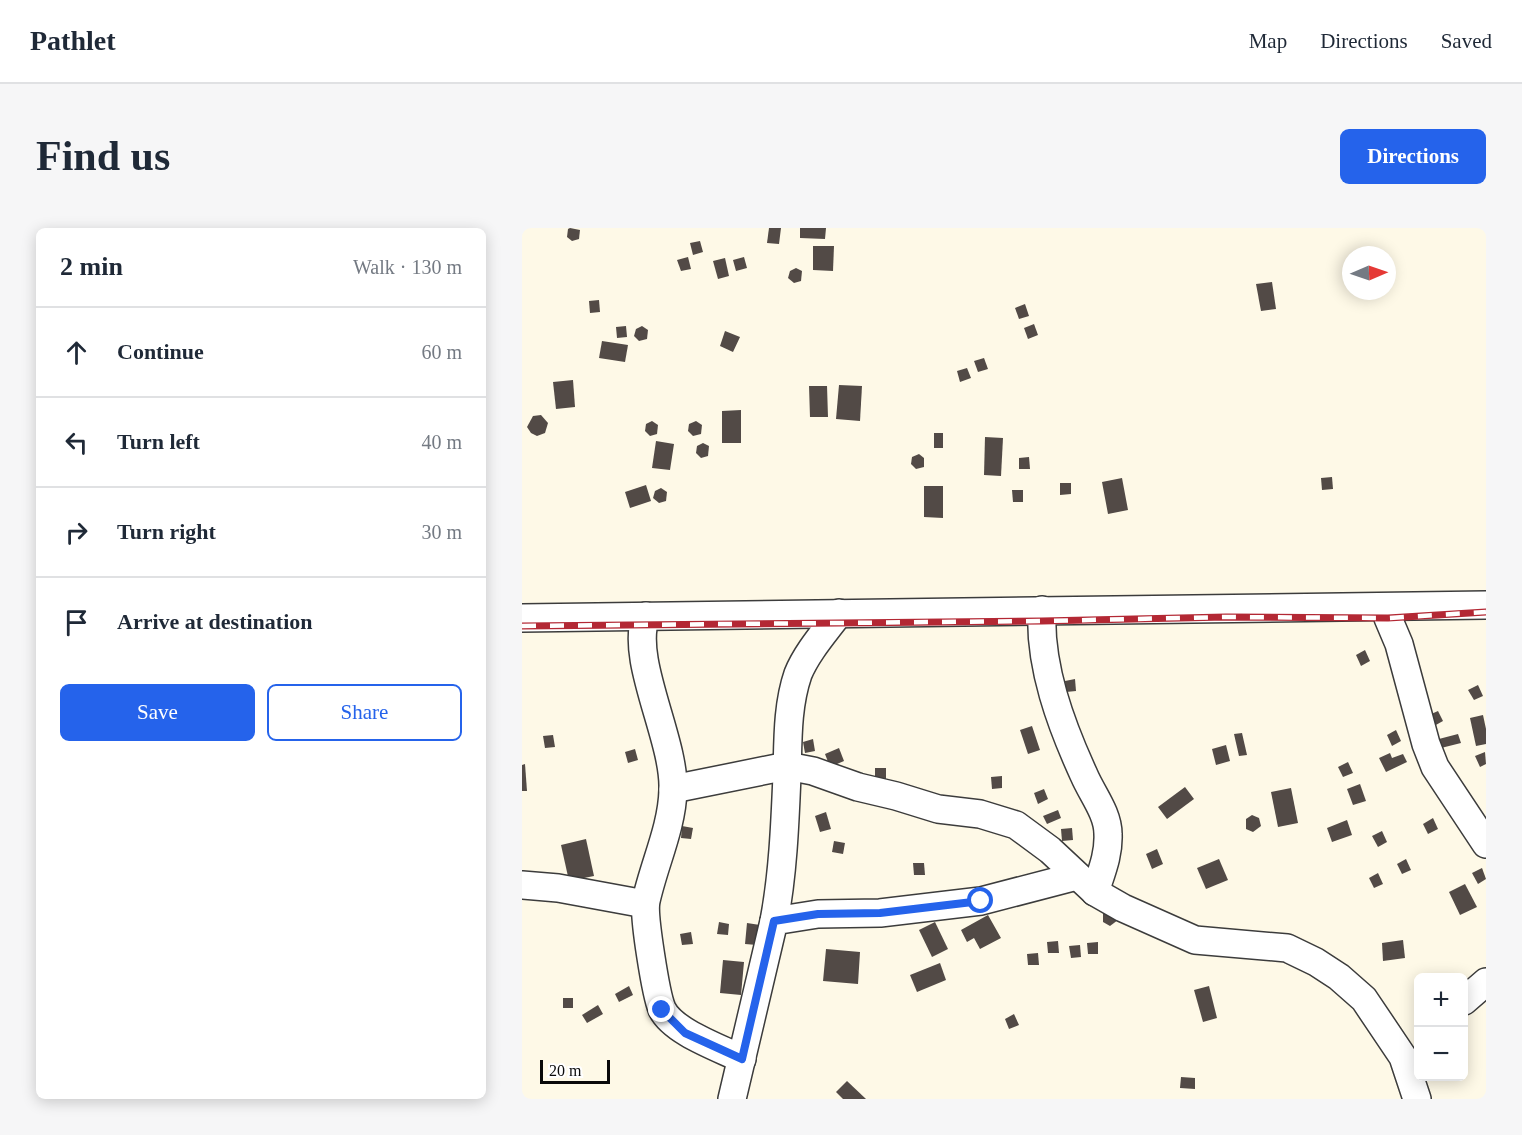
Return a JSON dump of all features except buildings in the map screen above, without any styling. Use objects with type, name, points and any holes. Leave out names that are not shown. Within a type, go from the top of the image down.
[{"type":"street","points":[[522,618],[1486,604]]},
{"type":"street","points":[[1390,607],[1388,618],[1399,644],[1426,744],[1435,767],[1486,844]]},
{"type":"street","points":[[774,921],[818,914],[880,913],[981,901],[1086,884],[1106,858],[1109,832],[1103,811],[1084,777],[1055,706],[1048,674],[1042,610]]},
{"type":"street","points":[[732,1099],[774,921],[779,888],[793,692],[799,671],[817,641],[839,613]]},
{"type":"street","points":[[646,616],[642,626],[646,669],[667,741],[673,789],[666,828],[645,904],[650,954],[662,1010],[685,1033],[742,1059]]},
{"type":"street","points":[[673,789],[787,766],[813,771],[858,787],[938,809],[980,814],[1016,825],[1050,850],[1086,884],[1123,908],[1195,940],[1287,948],[1340,977],[1411,1049],[1417,1099]]},
{"type":"street","points":[[522,885],[558,888],[645,904]]},
{"type":"street","points":[[1468,998],[1486,982]]},
{"type":"railway","points":[[522,626],[1226,617],[1388,618],[1486,612]]},
{"type":"route","points":[[662,1010],[685,1033],[742,1059],[774,921],[818,914],[880,913],[981,901]]}]
